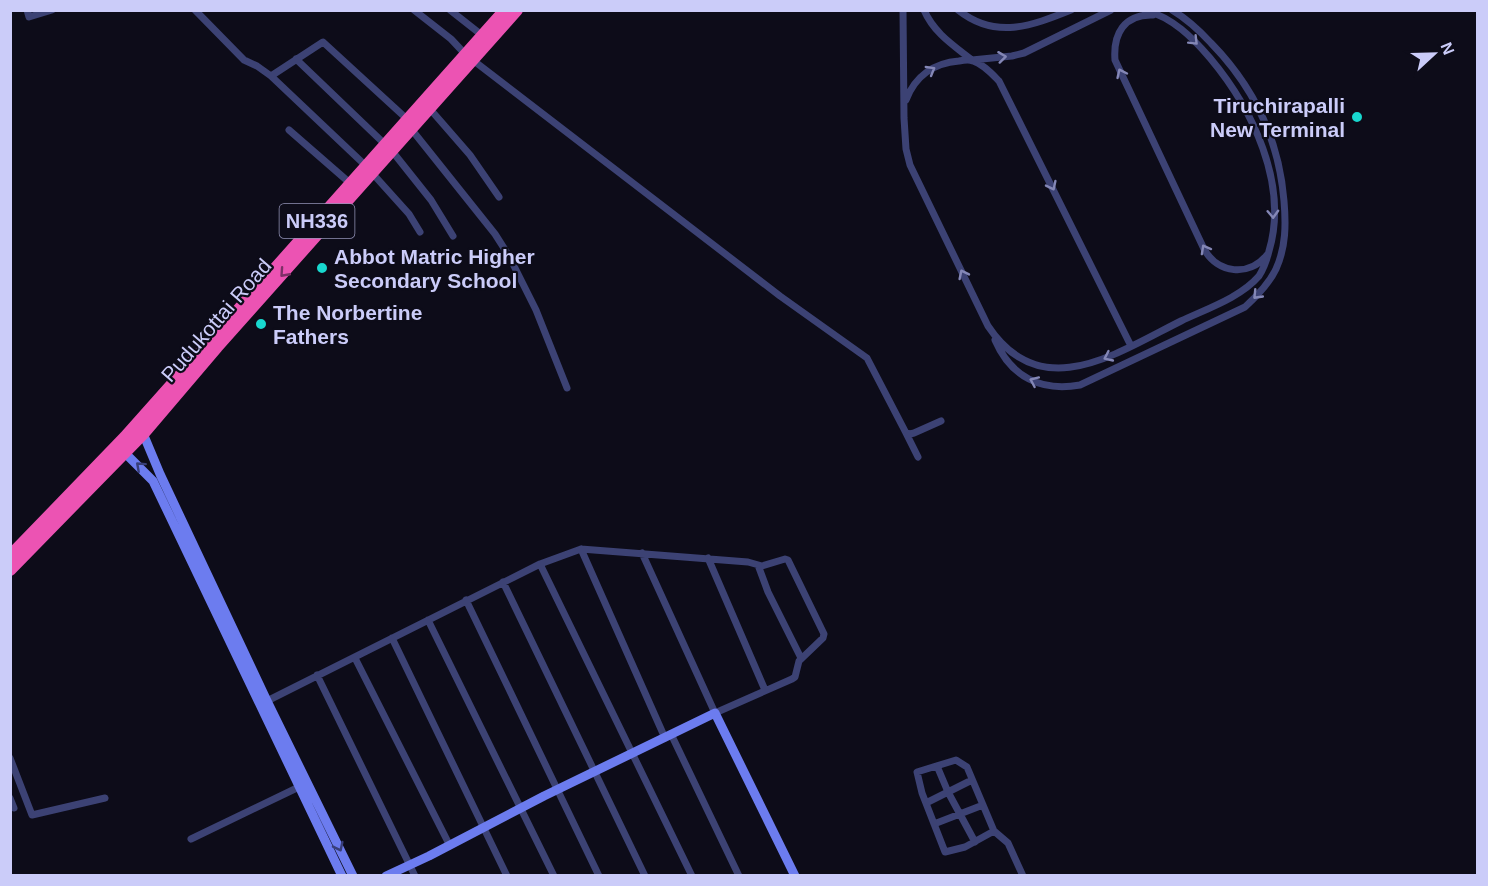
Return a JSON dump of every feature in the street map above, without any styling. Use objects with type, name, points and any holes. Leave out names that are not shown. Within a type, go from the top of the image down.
[{"type":"highway","name":"Pudukottai Road","points":[[10,570],[140,428],[470,58],[517,10]]},
{"type":"highway","name":"Pudukottai Road","points":[[410,125],[430,109],[504,11]]},
{"type":"highway","name":"Pudukottai Road","points":[[294,253],[351,184],[370,170]]},
{"type":"highway","name":"Pudukottai Road","points":[[10,556],[121,449]]},
{"type":"street","points":[[27,10],[29,17],[52,10]]},
{"type":"street","points":[[195,10],[244,60],[270,76],[370,170],[404,208],[420,232]]},
{"type":"street","points":[[414,10],[451,39],[470,58],[780,296],[867,358],[918,457]]},
{"type":"street","points":[[450,10],[483,36]]},
{"type":"street","points":[[903,10],[904,118],[906,149],[910,165],[1000,351],[1025,377],[1037,384],[1049,387],[1071,387],[1091,381],[1245,307],[1268,284],[1282,253],[1285,221],[1283,188],[1268,126],[1244,81],[1198,30],[1172,10]]},
{"type":"street","points":[[924,10],[941,36],[994,75],[1004,88],[1131,346]]},
{"type":"street","points":[[958,10],[984,24],[1013,28],[1034,25],[1071,10]]},
{"type":"street","points":[[904,118],[909,93],[923,74],[946,63],[1024,53],[1111,10]]},
{"type":"street","points":[[988,326],[997,340],[1009,351],[1038,366],[1073,368],[1089,365],[1237,294],[1259,276],[1265,265],[1274,235],[1272,188],[1256,129],[1224,75],[1192,39],[1168,19],[1145,10]]},
{"type":"street","points":[[1168,19],[1157,15],[1146,15],[1135,18],[1125,25],[1117,35],[1114,47],[1117,66],[1207,255],[1221,267],[1239,270],[1257,265],[1269,252]]},
{"type":"street","points":[[270,76],[323,42],[410,125],[495,234],[509,256],[536,309],[567,388]]},
{"type":"street","points":[[296,59],[389,148],[431,200],[453,236]]},
{"type":"street","points":[[430,109],[470,155],[499,197]]},
{"type":"street","points":[[289,130],[351,184]]},
{"type":"street","points":[[906,433],[910,434],[941,421]]},
{"type":"street","points":[[140,428],[218,607],[342,876]]},
{"type":"street","points":[[121,449],[153,481],[267,701],[300,781],[353,876]]},
{"type":"street","points":[[267,701],[540,564],[582,549],[708,558],[748,562],[762,566],[788,560],[824,634],[823,638],[798,661],[795,677],[557,789],[450,846],[386,876]]},
{"type":"street","points":[[582,549],[668,736],[739,876]]},
{"type":"street","points":[[642,553],[715,713],[795,876]]},
{"type":"street","points":[[708,558],[765,690]]},
{"type":"street","points":[[540,564],[692,876]]},
{"type":"street","points":[[758,565],[768,592],[801,658]]},
{"type":"street","points":[[503,582],[645,876]]},
{"type":"street","points":[[466,600],[599,876]]},
{"type":"street","points":[[428,620],[554,876]]},
{"type":"street","points":[[392,638],[507,876]]},
{"type":"street","points":[[355,658],[450,846]]},
{"type":"street","points":[[316,675],[415,876]]},
{"type":"street","points":[[10,758],[32,815],[105,798]]},
{"type":"street","points":[[994,831],[965,847],[945,852],[916,772],[956,760],[967,767],[994,831],[1008,843],[1023,876]]},
{"type":"street","points":[[938,766],[948,792],[975,842]]},
{"type":"street","points":[[926,803],[972,780]]},
{"type":"street","points":[[191,839],[300,781]]},
{"type":"street","points":[[10,798],[14,808]]},
{"type":"street","points":[[934,824],[983,805]]},
{"type":"place","name":"Tiruchirapalli New Terminal","points":[[1357,117]]},
{"type":"place","name":"Abbot Matric Higher Secondary School","points":[[322,268]]},
{"type":"place","name":"The Norbertine Fathers","points":[[261,324]]}]
